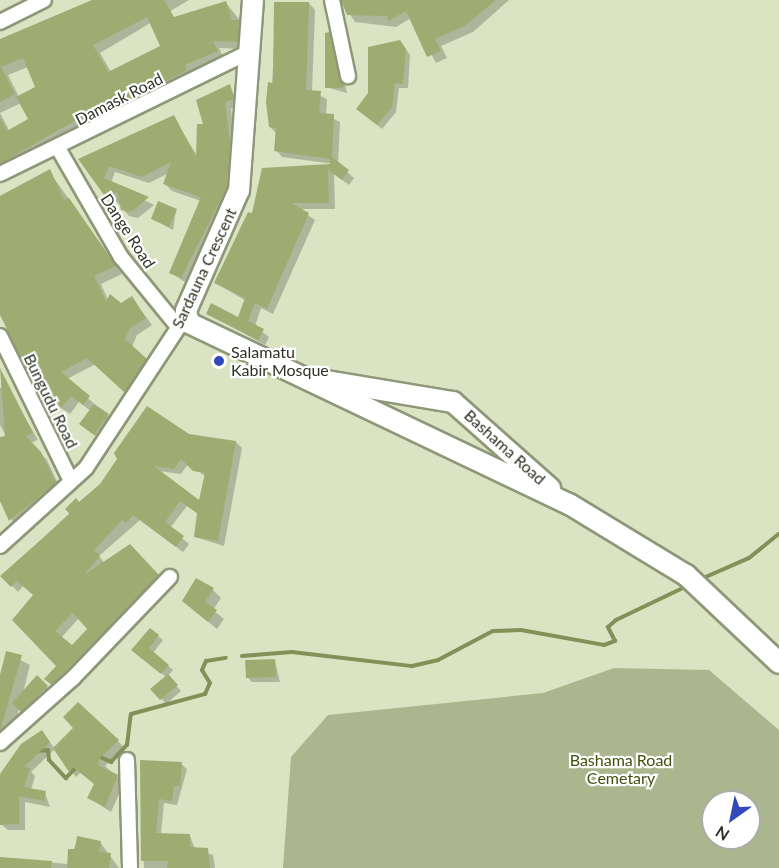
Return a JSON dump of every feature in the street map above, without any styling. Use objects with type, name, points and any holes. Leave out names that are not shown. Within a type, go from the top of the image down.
[{"type":"street","points":[[0,22],[44,0]]},
{"type":"street","name":"Sardauna Crescent","points":[[0,546],[86,468],[182,322],[239,190],[253,0]]},
{"type":"street","points":[[332,0],[348,76]]},
{"type":"street","name":"Damask Road","points":[[0,174],[251,51]]},
{"type":"street","name":"Dange Road","points":[[58,147],[121,257],[182,322]]},
{"type":"street","name":"Bashama Road","points":[[182,322],[294,377],[569,504],[686,575],[779,663]]},
{"type":"street","name":"Bungudu Road","points":[[0,336],[71,481]]},
{"type":"street","name":"Bashama Road","points":[[294,377],[453,402],[569,504]]},
{"type":"street","points":[[0,744],[170,577]]},
{"type":"street","points":[[127,760],[130,868]]},
{"type":"green space","name":"Bashama Road Cemetary","points":[[614,668],[709,670],[779,730],[779,868],[283,868],[291,757],[328,715],[543,693]]},
{"type":"building","points":[[92,0],[164,0],[174,17],[226,1],[232,20],[239,20],[238,42],[213,41],[218,51],[185,65],[187,70],[94,118],[91,112],[0,164],[0,118],[7,131],[28,119],[16,97],[35,87],[23,58],[1,67],[15,94],[0,102],[0,39]],"holes":[[[147,17],[160,46],[108,72],[93,45]]]},
{"type":"building","points":[[341,0],[496,0],[466,25],[435,39],[441,51],[427,57],[406,11],[388,21],[388,16],[347,15]]},
{"type":"building","points":[[274,2],[309,2],[306,90],[321,91],[319,113],[334,114],[332,157],[349,170],[342,180],[328,170],[329,203],[291,203],[309,213],[267,309],[255,303],[248,321],[264,329],[258,340],[206,314],[211,303],[238,317],[245,298],[214,283],[248,212],[252,213],[262,168],[330,164],[330,159],[274,151],[276,128],[269,127],[266,102],[268,82],[273,83]]},
{"type":"building","points":[[330,32],[343,88],[325,88],[325,33]]},
{"type":"building","points":[[400,40],[406,49],[403,84],[395,83],[392,107],[377,125],[356,109],[368,93],[368,47]]},
{"type":"building","points":[[230,84],[234,99],[225,102],[230,142],[227,187],[181,278],[169,273],[201,197],[163,184],[171,162],[142,177],[109,166],[104,178],[149,197],[131,212],[121,210],[117,192],[107,199],[78,159],[174,115],[196,157],[197,124],[203,124],[196,100]]},
{"type":"building","points":[[50,169],[64,200],[69,198],[116,266],[94,276],[106,301],[110,294],[121,303],[132,296],[146,318],[130,328],[125,339],[147,359],[128,388],[124,392],[87,358],[61,372],[90,396],[83,405],[71,396],[62,407],[39,395],[0,315],[0,196]]},
{"type":"building","points":[[158,201],[177,209],[169,227],[151,219]]},
{"type":"building","points":[[0,368],[33,433],[26,436],[41,452],[56,483],[9,521],[0,501],[0,437],[5,436]]},
{"type":"building","points":[[94,404],[109,414],[94,435],[79,424]]},
{"type":"building","points":[[147,406],[189,434],[236,441],[218,541],[194,537],[197,513],[180,501],[165,522],[184,536],[176,547],[133,515],[126,523],[122,520],[94,550],[100,556],[84,575],[130,544],[159,575],[52,685],[44,679],[56,666],[12,620],[33,595],[17,581],[11,587],[0,576],[70,514],[65,509],[76,498],[79,502],[100,484],[117,459],[114,453]],"holes":[[[181,459],[193,471],[205,473],[199,500],[154,466],[174,469]],[[73,613],[87,629],[72,645],[55,631]]]},
{"type":"building","points":[[196,578],[214,588],[205,602],[217,610],[208,622],[182,601]]},
{"type":"building","points":[[150,628],[159,635],[149,648],[169,665],[161,674],[131,650]]},
{"type":"building","points":[[6,651],[22,655],[0,731],[0,675]]},
{"type":"building","points":[[275,659],[276,677],[246,678],[245,660]]},
{"type":"building","points":[[168,674],[178,685],[160,700],[150,689]]},
{"type":"building","points":[[37,675],[48,686],[21,712],[12,703]]},
{"type":"building","points":[[78,702],[119,740],[99,759],[98,765],[118,775],[105,807],[87,798],[94,784],[73,767],[69,772],[53,748],[73,728],[63,717]]},
{"type":"building","points":[[42,730],[50,742],[24,767],[30,768],[24,787],[46,791],[44,801],[19,796],[19,824],[0,825],[0,774],[21,744]]},
{"type":"building","points":[[140,760],[182,762],[180,786],[174,786],[172,801],[159,799],[156,833],[190,834],[190,847],[208,848],[210,868],[167,868],[168,861],[141,861]]},
{"type":"building","points":[[77,836],[101,841],[99,852],[111,853],[109,868],[67,868],[68,849],[75,849]]},
{"type":"building","points":[[0,857],[52,861],[51,868],[0,868]]},
{"type":"waterway","points":[[701,579],[749,558],[779,534]]},
{"type":"waterway","points":[[242,656],[292,652],[412,666],[438,660],[493,631],[521,630],[604,645],[615,641],[608,627],[616,620],[689,585]]},
{"type":"waterway","points":[[96,755],[111,762],[127,745],[131,714],[205,694],[210,683],[202,670],[206,661],[226,658]]},
{"type":"waterway","points":[[37,751],[48,750],[49,760],[66,778],[78,765]]},
{"type":"place","name":"Salamatu Kabir Mosque","points":[[219,361]]}]
